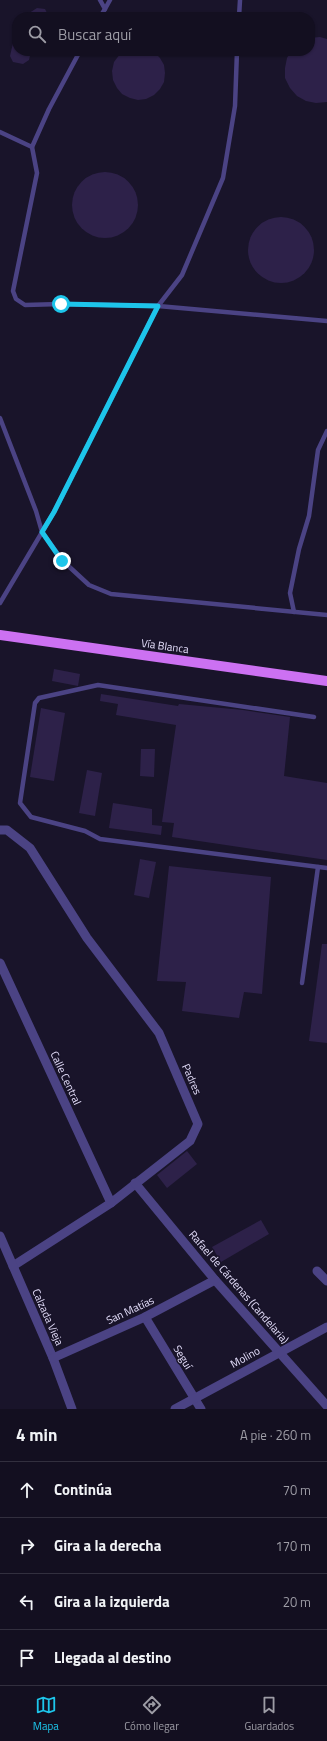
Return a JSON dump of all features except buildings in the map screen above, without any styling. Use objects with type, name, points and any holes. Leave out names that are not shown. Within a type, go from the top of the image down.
[{"type":"main road","name":"Vía Blanca","points":[[0,635],[327,682]]},
{"type":"street","name":"Padres","points":[[0,830],[7,830],[30,848],[87,938],[159,1034],[198,1124],[190,1141],[111,1203],[13,1266]]},
{"type":"street","name":"Calle Central","points":[[0,963],[111,1203]]},
{"type":"street","name":"Rafael de Cárdenas (Candelaria)","points":[[135,1183],[215,1280],[327,1406]]},
{"type":"street","name":"Calzada Vieja","points":[[0,1236],[53,1358],[72,1409]]},
{"type":"street","points":[[317,1271],[327,1281]]},
{"type":"street","name":"San Matías","points":[[53,1358],[145,1317],[215,1280]]},
{"type":"street","name":"Seguí","points":[[145,1317],[201,1409]]},
{"type":"street","name":"Molino","points":[[175,1409],[279,1351],[327,1327]]},
{"type":"lane","points":[[100,0],[104,9]]},
{"type":"lane","points":[[102,12],[110,0]]},
{"type":"lane","points":[[239,12],[240,0]]},
{"type":"lane","points":[[77,56],[49,109],[32,147],[37,173],[13,291],[16,299],[25,305],[61,304],[158,306],[327,321]]},
{"type":"lane","points":[[0,603],[54,512],[158,306],[182,275],[222,178],[235,106],[237,56]]},
{"type":"lane","points":[[0,132],[32,147]]},
{"type":"lane","points":[[0,418],[36,511],[42,532],[62,561],[90,585],[111,594],[327,615]]},
{"type":"lane","points":[[294,612],[290,593],[299,549],[309,516],[318,450],[327,431]]},
{"type":"lane","points":[[314,717],[98,685],[39,698],[35,703],[20,803],[31,817],[85,831],[100,839],[327,868]]},
{"type":"lane","points":[[302,982],[318,867]]},
{"type":"route","points":[[61,304],[158,306],[54,512],[42,532],[62,561]]}]
